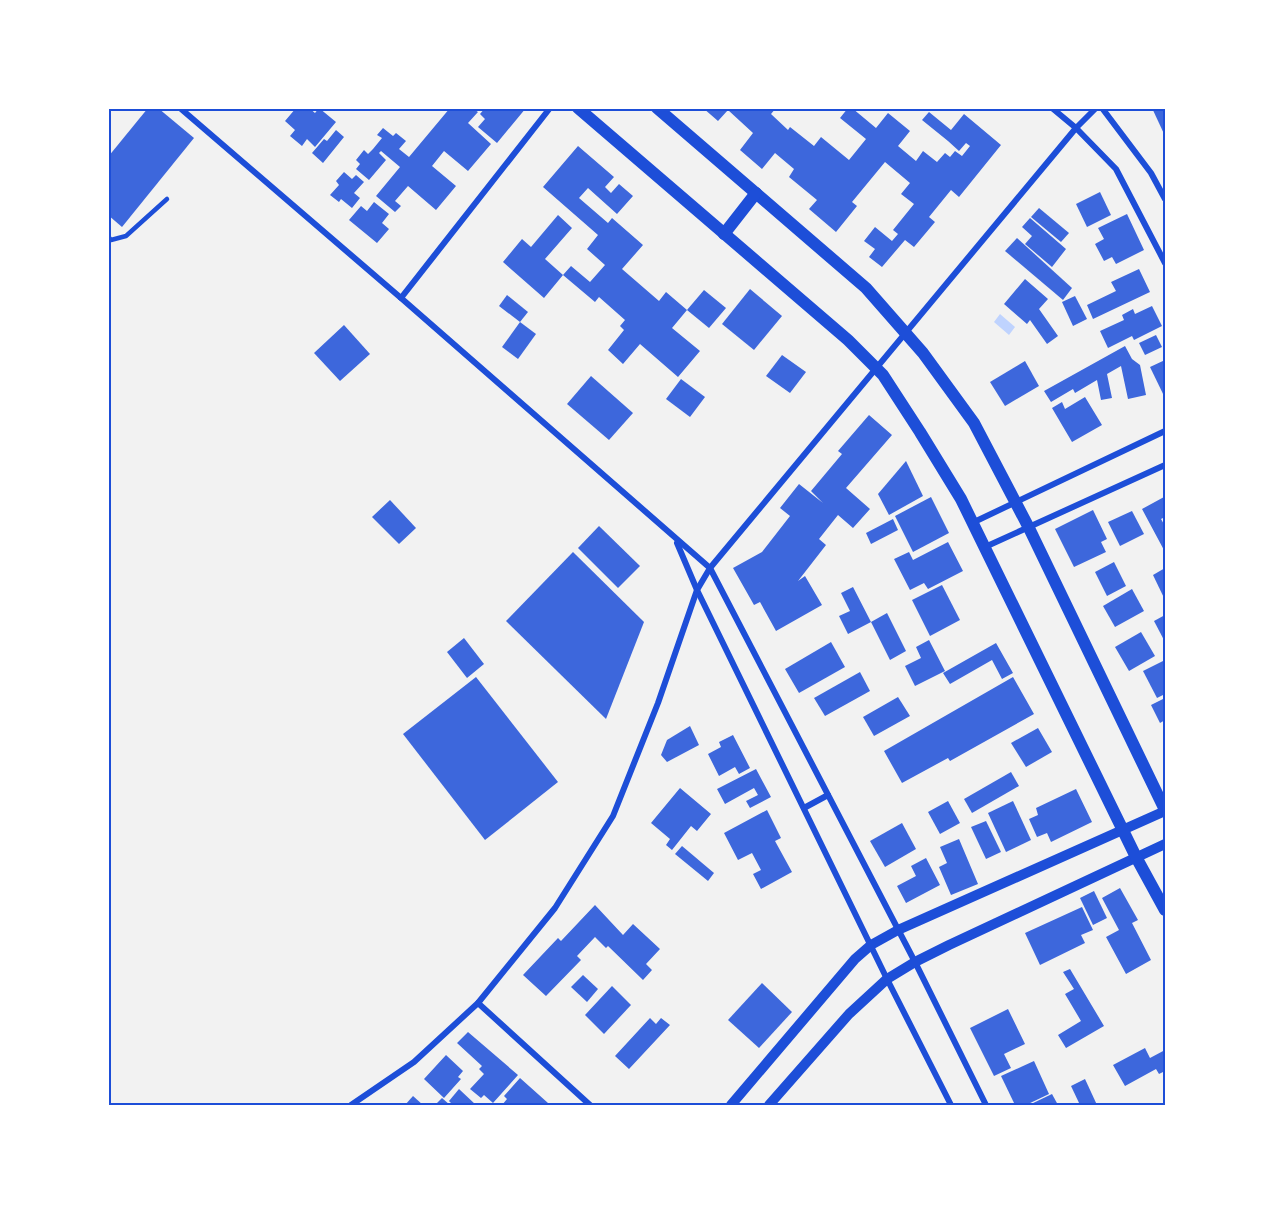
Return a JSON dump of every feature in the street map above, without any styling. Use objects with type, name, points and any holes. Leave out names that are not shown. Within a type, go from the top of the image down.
[{"type":"main road","points":[[657,108],[866,288],[923,353],[974,423],[1029,528],[1165,811]]},
{"type":"main road","points":[[584,110],[848,340],[883,375],[920,432],[972,523],[1123,831],[1165,910]]},
{"type":"main road","points":[[724,234],[756,193]]},
{"type":"street","points":[[180,108],[710,568],[915,962],[986,1105]]},
{"type":"street","points":[[401,298],[550,108]]},
{"type":"street","points":[[1052,108],[1076,128],[1116,169],[1165,263]]},
{"type":"street","points":[[351,1105],[414,1062],[478,1003],[555,908],[613,816],[658,704],[697,590],[710,568],[1076,128],[1096,108]]},
{"type":"street","points":[[1102,108],[1151,173],[1165,199]]},
{"type":"street","points":[[972,523],[1165,431]]},
{"type":"street","points":[[985,548],[1165,465]]},
{"type":"street","points":[[675,539],[697,590],[951,1105]]},
{"type":"street","points":[[804,808],[828,795]]},
{"type":"street","points":[[730,1105],[855,959],[871,945],[898,930],[1165,811]]},
{"type":"street","points":[[769,1105],[849,1014],[887,979],[915,962],[1165,844]]},
{"type":"street","points":[[478,1003],[590,1105]]},
{"type":"lane","points":[[108,236],[111,240],[126,236],[167,199]]},
{"type":"water","points":[[1000,314],[1015,327],[1009,335],[994,322]]},
{"type":"building","points":[[148,108],[158,108],[194,138],[122,227],[108,215],[108,157]]},
{"type":"building","points":[[296,108],[309,108],[315,113],[319,108],[336,122],[315,147],[307,139],[302,146],[290,136],[295,130],[285,121]]},
{"type":"building","points":[[450,108],[472,108],[478,112],[468,123],[491,144],[468,171],[444,151],[432,166],[456,186],[436,210],[408,186],[395,201],[401,206],[395,212],[376,196],[400,167],[381,151],[379,153],[386,160],[369,180],[356,169],[360,164],[356,160],[364,150],[368,154],[373,149],[382,138],[377,135],[383,128],[393,136],[396,133],[406,141],[399,149],[409,157]]},
{"type":"building","points":[[485,108],[526,108],[497,143],[478,127],[485,119],[480,114]]},
{"type":"building","points":[[703,108],[776,108],[771,114],[788,130],[790,127],[814,146],[821,137],[849,160],[866,139],[840,118],[848,108],[852,108],[876,128],[888,113],[910,131],[898,146],[916,161],[923,151],[937,162],[945,153],[950,157],[955,151],[962,156],[970,146],[966,143],[959,151],[922,120],[929,112],[951,130],[964,114],[1001,145],[959,197],[951,190],[929,217],[935,222],[914,247],[905,240],[882,267],[869,257],[875,249],[864,241],[875,227],[892,241],[898,234],[893,230],[914,204],[901,194],[910,183],[885,162],[852,202],[857,206],[836,232],[809,209],[817,200],[789,177],[794,169],[775,153],[762,169],[740,150],[753,133],[728,110],[718,121]]},
{"type":"building","points":[[1152,108],[1165,108],[1165,136]]},
{"type":"building","points":[[336,130],[344,137],[323,163],[312,153],[324,139],[327,141]]},
{"type":"building","points":[[578,146],[614,177],[605,187],[611,193],[619,184],[633,196],[617,214],[588,188],[579,198],[608,223],[612,218],[643,245],[622,269],[659,301],[666,292],[687,310],[672,328],[700,351],[678,377],[640,344],[623,364],[608,350],[624,330],[620,326],[625,320],[599,297],[595,302],[563,275],[571,266],[590,282],[605,265],[587,249],[598,235],[543,187]]},
{"type":"building","points":[[344,172],[352,179],[356,175],[364,182],[354,193],[360,198],[352,208],[341,199],[339,202],[330,195],[339,185],[336,181]]},
{"type":"building","points":[[1100,192],[1111,215],[1087,227],[1076,204]]},
{"type":"building","points":[[374,202],[389,214],[382,223],[389,229],[377,243],[349,220],[361,206],[367,211]]},
{"type":"building","points":[[1039,208],[1069,233],[1061,242],[1031,217]]},
{"type":"building","points":[[1127,214],[1144,250],[1116,264],[1112,257],[1104,261],[1095,244],[1104,239],[1098,228]]},
{"type":"building","points":[[558,215],[572,228],[545,259],[563,275],[544,298],[503,262],[522,239],[531,247]]},
{"type":"building","points":[[1030,218],[1066,249],[1052,267],[1025,244],[1032,236],[1022,227]]},
{"type":"building","points":[[1017,238],[1072,288],[1063,300],[1005,251]]},
{"type":"building","points":[[1139,269],[1150,292],[1093,319],[1087,305],[1116,291],[1111,282]]},
{"type":"building","points":[[1025,279],[1048,299],[1039,309],[1058,336],[1047,344],[1030,320],[1027,324],[1004,304]]},
{"type":"building","points":[[750,289],[782,316],[754,350],[722,324]]},
{"type":"building","points":[[704,290],[726,308],[709,328],[687,310]]},
{"type":"building","points":[[507,295],[528,312],[520,322],[499,306]]},
{"type":"building","points":[[1075,296],[1087,319],[1073,326],[1062,302]]},
{"type":"building","points":[[1152,306],[1162,326],[1134,340],[1132,336],[1108,348],[1100,331],[1124,320],[1122,315],[1133,309],[1135,314]]},
{"type":"building","points":[[520,322],[536,334],[518,359],[502,347]]},
{"type":"building","points":[[344,325],[370,354],[340,381],[314,353]]},
{"type":"building","points":[[1156,335],[1162,347],[1145,355],[1139,343]]},
{"type":"building","points":[[1125,346],[1132,359],[1140,365],[1146,395],[1128,399],[1121,366],[1107,374],[1112,398],[1101,400],[1097,380],[1075,393],[1073,389],[1051,402],[1044,391]]},
{"type":"building","points":[[782,355],[806,372],[790,393],[766,376]]},
{"type":"building","points":[[1165,360],[1165,398],[1150,367]]},
{"type":"building","points":[[1025,361],[1039,386],[1005,406],[990,382]]},
{"type":"building","points":[[591,376],[633,413],[609,440],[567,404]]},
{"type":"building","points":[[681,379],[705,397],[690,417],[666,399]]},
{"type":"building","points":[[1085,397],[1102,425],[1072,442],[1052,408],[1062,402],[1065,409]]},
{"type":"building","points":[[869,415],[892,435],[846,488],[870,509],[853,528],[838,515],[819,539],[826,545],[798,581],[805,576],[822,605],[776,631],[760,602],[754,605],[733,568],[762,552],[790,516],[780,508],[799,484],[823,503],[811,491],[842,454],[838,451]]},
{"type":"building","points":[[906,461],[923,496],[889,515],[878,494]]},
{"type":"building","points":[[931,497],[949,533],[913,552],[895,516]]},
{"type":"building","points":[[1164,497],[1165,517],[1161,519],[1165,526],[1165,552],[1142,509]]},
{"type":"building","points":[[390,500],[416,528],[399,544],[372,517]]},
{"type":"building","points":[[1093,510],[1107,539],[1101,542],[1106,552],[1074,567],[1055,529]]},
{"type":"building","points":[[1132,511],[1144,534],[1120,546],[1108,522]]},
{"type":"building","points":[[893,519],[898,530],[871,544],[866,533]]},
{"type":"building","points":[[599,526],[640,566],[618,588],[578,548]]},
{"type":"building","points":[[948,542],[963,571],[928,589],[924,583],[910,590],[894,559],[909,552],[913,560]]},
{"type":"building","points":[[573,552],[644,622],[606,719],[506,621]]},
{"type":"building","points":[[1114,562],[1126,586],[1107,596],[1095,572]]},
{"type":"building","points":[[1165,568],[1165,600],[1153,575]]},
{"type":"building","points":[[942,585],[960,620],[930,636],[912,600]]},
{"type":"building","points":[[853,587],[871,622],[848,634],[839,616],[850,611],[841,593]]},
{"type":"building","points":[[1132,589],[1144,611],[1115,627],[1103,606]]},
{"type":"building","points":[[887,613],[906,651],[890,660],[871,622]]},
{"type":"building","points":[[1165,615],[1165,642],[1154,621]]},
{"type":"building","points":[[1141,632],[1155,656],[1129,671],[1115,647]]},
{"type":"building","points":[[464,638],[484,664],[467,678],[447,652]]},
{"type":"building","points":[[929,640],[945,671],[915,686],[905,666],[921,658],[916,647]]},
{"type":"building","points":[[831,642],[845,667],[799,693],[785,669]]},
{"type":"building","points":[[996,643],[1013,673],[1002,679],[992,660],[950,684],[943,673]]},
{"type":"building","points":[[1165,660],[1165,694],[1157,698],[1143,671]]},
{"type":"building","points":[[860,672],[870,691],[825,716],[814,698]]},
{"type":"building","points":[[476,677],[558,782],[485,840],[403,734]]},
{"type":"building","points":[[1013,677],[1034,714],[950,761],[948,758],[902,783],[884,751]]},
{"type":"building","points":[[898,697],[910,716],[874,736],[863,717]]},
{"type":"building","points":[[1165,698],[1165,720],[1160,723],[1151,705]]},
{"type":"building","points":[[690,726],[699,745],[667,762],[661,755],[667,740]]},
{"type":"building","points":[[1038,728],[1052,752],[1026,767],[1011,743]]},
{"type":"building","points":[[733,735],[750,768],[739,774],[735,767],[719,776],[708,754],[721,747],[719,742]]},
{"type":"building","points":[[756,769],[771,797],[750,808],[746,801],[758,795],[754,788],[725,804],[717,789]]},
{"type":"building","points":[[1011,772],[1019,786],[972,813],[964,799]]},
{"type":"building","points":[[680,788],[711,814],[697,831],[691,826],[672,850],[666,845],[670,839],[651,823]]},
{"type":"building","points":[[1076,789],[1092,822],[1051,842],[1047,833],[1037,837],[1029,819],[1038,815],[1036,808]]},
{"type":"building","points":[[948,801],[960,823],[940,834],[928,812]]},
{"type":"building","points":[[1013,801],[1031,840],[1006,852],[988,813]]},
{"type":"building","points":[[767,810],[781,838],[775,841],[792,872],[761,889],[753,874],[761,870],[752,853],[738,860],[724,833]]},
{"type":"building","points":[[986,821],[1001,852],[986,859],[971,827]]},
{"type":"building","points":[[902,823],[916,849],[885,867],[870,841]]},
{"type":"building","points":[[959,839],[978,884],[951,895],[939,867],[947,863],[940,847]]},
{"type":"building","points":[[682,846],[714,873],[708,881],[675,854]]},
{"type":"building","points":[[926,858],[940,885],[906,903],[897,886],[916,876],[911,866]]},
{"type":"building","points":[[1120,888],[1138,920],[1132,923],[1151,960],[1126,974],[1106,937],[1119,930],[1102,898]]},
{"type":"building","points":[[1094,891],[1107,918],[1093,925],[1080,898]]},
{"type":"building","points":[[595,905],[623,935],[633,924],[660,949],[646,964],[652,970],[643,980],[608,946],[606,948],[595,937],[577,956],[581,960],[546,996],[523,975],[558,938],[561,941]]},
{"type":"building","points":[[1082,907],[1093,930],[1081,935],[1085,943],[1040,965],[1025,933]]},
{"type":"building","points":[[1070,969],[1104,1026],[1066,1048],[1058,1035],[1081,1021],[1065,994],[1074,989],[1063,972]]},
{"type":"building","points":[[583,975],[598,989],[587,1002],[571,987]]},
{"type":"building","points":[[762,983],[792,1012],[759,1048],[728,1020]]},
{"type":"building","points":[[612,986],[631,1005],[604,1034],[585,1015]]},
{"type":"building","points":[[1008,1009],[1025,1044],[1004,1054],[1011,1068],[994,1076],[970,1028]]},
{"type":"building","points":[[650,1018],[656,1024],[661,1018],[670,1025],[629,1069],[615,1056]]},
{"type":"building","points":[[468,1032],[518,1075],[493,1103],[484,1095],[481,1098],[470,1089],[484,1074],[479,1069],[482,1066],[457,1043]]},
{"type":"building","points":[[1145,1048],[1150,1058],[1165,1050],[1165,1071],[1159,1074],[1156,1069],[1125,1086],[1113,1065]]},
{"type":"building","points":[[446,1055],[463,1071],[458,1077],[461,1079],[444,1098],[424,1079]]},
{"type":"building","points":[[1034,1061],[1049,1094],[1026,1105],[1015,1105],[1001,1076]]},
{"type":"building","points":[[520,1078],[548,1103],[546,1105],[502,1105],[507,1099],[504,1096]]},
{"type":"building","points":[[1085,1079],[1097,1105],[1080,1105],[1071,1086]]},
{"type":"building","points":[[459,1089],[476,1105],[453,1105],[449,1101]]},
{"type":"building","points":[[1052,1094],[1058,1105],[1029,1105]]},
{"type":"building","points":[[413,1096],[423,1105],[405,1105]]},
{"type":"building","points":[[442,1098],[450,1105],[435,1105]]}]
